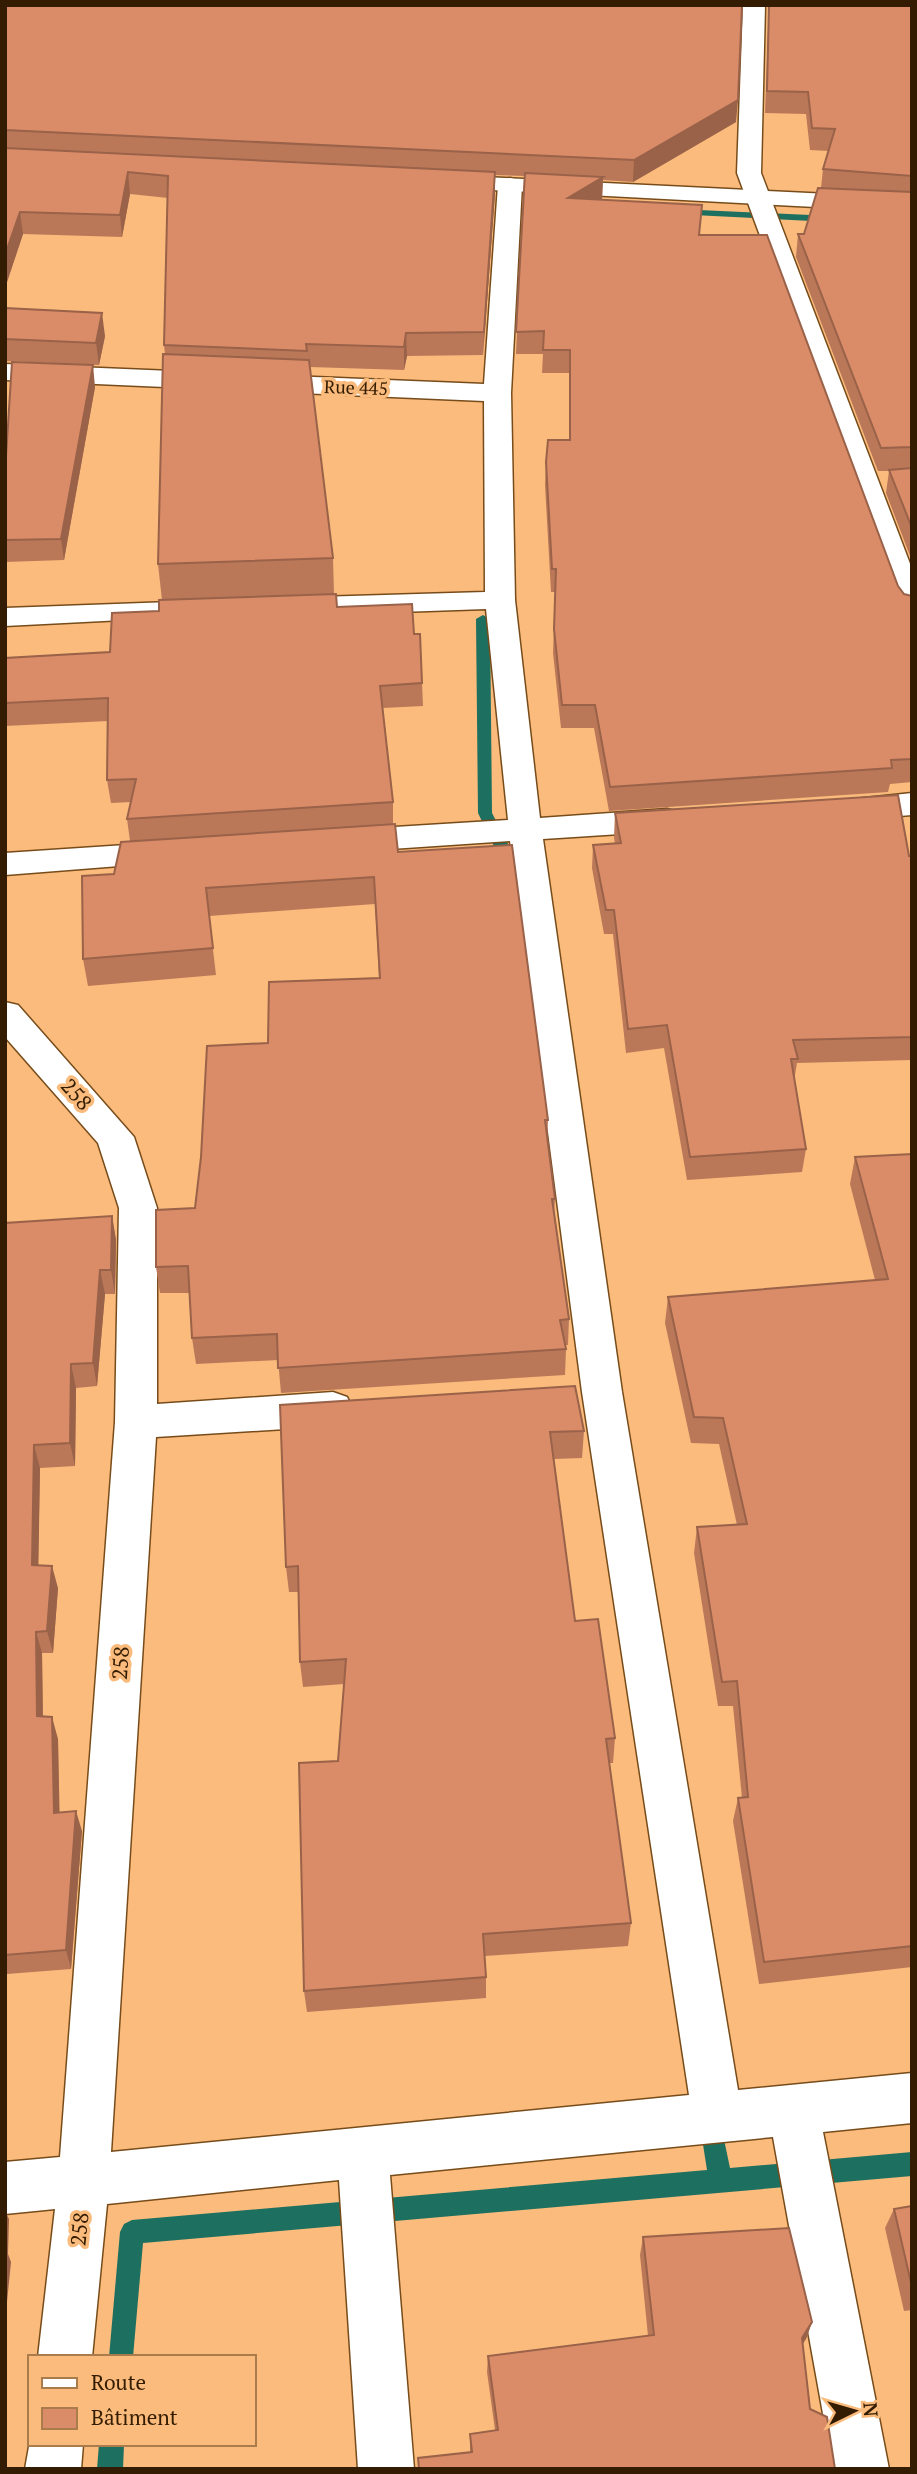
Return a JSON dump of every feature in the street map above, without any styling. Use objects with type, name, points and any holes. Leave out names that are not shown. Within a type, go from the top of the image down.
[{"type":"street","points":[[754,8],[749,173],[877,482],[912,609]]},
{"type":"street","points":[[729,9],[780,11]]},
{"type":"street","points":[[721,172],[776,174]]},
{"type":"street","points":[[414,180],[912,205]]},
{"type":"street","points":[[510,186],[497,393],[500,600],[525,830],[602,1392],[717,2116]]},
{"type":"street","name":"Rue 445","points":[[5,372],[497,393]]},
{"type":"street","points":[[253,608],[500,600]]},
{"type":"street","points":[[5,617],[198,610]]},
{"type":"street","points":[[815,811],[912,804]]},
{"type":"street","points":[[320,843],[691,819]]},
{"type":"street","points":[[5,864],[197,851]]},
{"type":"street","name":"258","points":[[5,1014],[115,1137],[138,1208],[136,1422],[85,2180],[65,2355]]},
{"type":"street","points":[[561,1395],[602,1392]]},
{"type":"street","points":[[136,1422],[369,1407]]},
{"type":"street","points":[[5,2188],[912,2098]]},
{"type":"street","points":[[793,2109],[861,2469]]},
{"type":"street","points":[[363,2153],[386,2469]]},
{"type":"street","points":[[53,2469],[55,2446]]},
{"type":"building","points":[[5,5],[742,5],[738,100],[634,160],[5,130]]},
{"type":"building","points":[[769,5],[912,5],[912,176],[823,169],[835,129],[812,128],[808,92],[767,91]]},
{"type":"building","points":[[5,148],[495,172],[484,332],[406,333],[404,347],[306,344],[307,351],[164,345],[168,176],[128,172],[120,215],[20,212],[5,255]]},
{"type":"building","points":[[525,173],[603,177],[568,198],[702,205],[699,235],[767,235],[898,586],[904,594],[912,596],[912,759],[891,760],[892,768],[610,787],[595,705],[562,705],[554,629],[556,569],[552,569],[546,462],[548,440],[570,440],[570,350],[543,350],[544,331],[516,332]]},
{"type":"building","points":[[818,188],[912,192],[912,447],[881,448],[798,234],[804,234]]},
{"type":"building","points":[[5,308],[102,313],[96,343],[5,339]]},
{"type":"building","points":[[163,354],[309,360],[333,558],[158,564]]},
{"type":"building","points":[[12,362],[93,365],[61,539],[5,540],[5,472]]},
{"type":"building","points":[[912,468],[912,528],[889,470]]},
{"type":"building","points":[[336,594],[337,607],[412,604],[414,634],[420,634],[422,683],[380,686],[393,802],[127,819],[136,779],[107,780],[108,698],[5,703],[5,658],[110,652],[112,613],[159,611],[159,600]]},
{"type":"building","points":[[898,795],[909,856],[912,856],[912,1037],[793,1040],[798,1059],[791,1059],[806,1149],[690,1157],[667,1025],[628,1029],[614,910],[606,910],[593,845],[621,843],[615,813]]},
{"type":"building","points":[[395,824],[398,852],[512,845],[548,1120],[545,1120],[555,1199],[552,1199],[569,1319],[560,1320],[566,1349],[278,1368],[277,1334],[192,1338],[188,1266],[156,1267],[156,1210],[195,1208],[201,1157],[207,1046],[268,1043],[269,982],[380,978],[374,877],[206,888],[213,948],[83,959],[82,876],[114,874],[121,842]]},
{"type":"building","points":[[912,1154],[912,1946],[764,1962],[738,1798],[748,1797],[737,1681],[722,1682],[697,1527],[747,1524],[723,1418],[694,1417],[668,1297],[888,1279],[855,1157]]},
{"type":"building","points":[[112,1216],[111,1270],[100,1270],[93,1363],[71,1364],[70,1443],[34,1445],[32,1565],[52,1566],[47,1631],[36,1632],[37,1716],[52,1717],[54,1813],[76,1811],[66,1950],[5,1955],[5,1223]]},
{"type":"building","points":[[575,1386],[584,1431],[550,1432],[575,1621],[598,1619],[615,1738],[606,1739],[631,1923],[483,1934],[486,1977],[304,1991],[299,1763],[338,1761],[346,1659],[300,1662],[298,1566],[286,1567],[280,1405]]},
{"type":"building","points":[[912,2206],[912,2287],[894,2209]]},
{"type":"building","points":[[789,2228],[812,2322],[802,2338],[810,2409],[827,2417],[835,2469],[419,2469],[418,2458],[472,2452],[470,2434],[498,2430],[488,2356],[654,2335],[643,2237]]},
{"type":"waterway","points":[[677,212],[831,219]]},
{"type":"waterway","points":[[483,619],[485,813],[511,865]]},
{"type":"waterway","points":[[710,2119],[720,2181]]},
{"type":"waterway","points":[[720,2181],[912,2164]]},
{"type":"waterway","points":[[121,2355],[132,2232],[720,2181]]},
{"type":"waterway","points":[[110,2469],[112,2446]]}]
